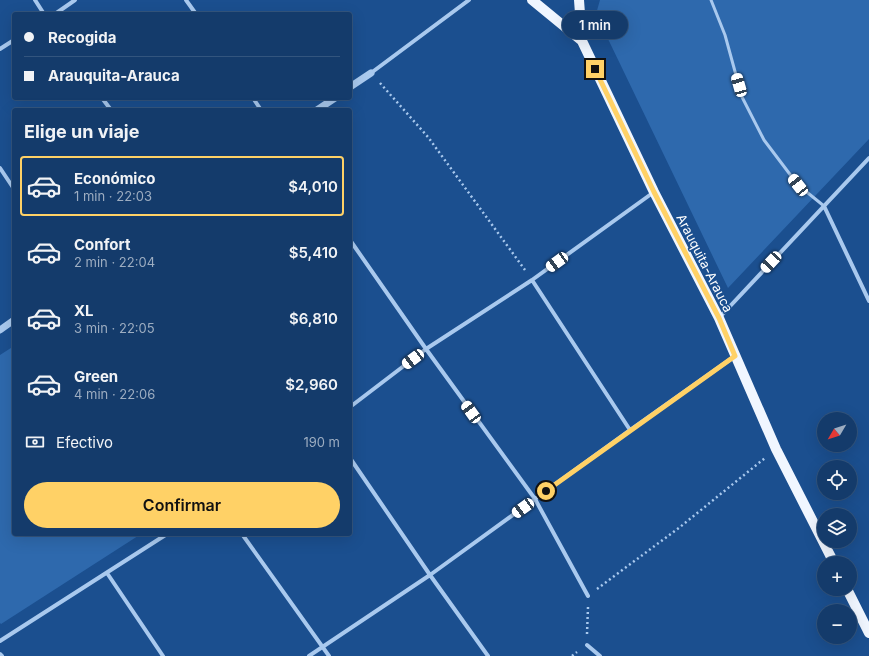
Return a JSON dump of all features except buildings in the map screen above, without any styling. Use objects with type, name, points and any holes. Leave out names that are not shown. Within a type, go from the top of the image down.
[{"type":"main road","points":[[532,0],[582,41]]},
{"type":"main road","points":[[579,0],[582,41]]},
{"type":"main road","name":"Arauquita-Arauca","points":[[582,41],[654,192],[719,318],[776,449],[830,556]]},
{"type":"main road","points":[[850,596],[869,633]]},
{"type":"street","points":[[35,0],[43,12]]},
{"type":"street","points":[[58,12],[75,0]]},
{"type":"street","points":[[186,0],[195,12]]},
{"type":"street","points":[[352,86],[469,0]]},
{"type":"street","points":[[0,49],[12,41]]},
{"type":"street","points":[[320,108],[331,100]]},
{"type":"street","points":[[719,318],[869,158]]},
{"type":"street","points":[[0,168],[12,186]]},
{"type":"street","points":[[352,405],[426,349],[532,280],[654,192]]},
{"type":"street","points":[[824,206],[869,301]]},
{"type":"street","points":[[352,243],[426,349],[535,499],[588,596]]},
{"type":"street","points":[[532,280],[630,430]]},
{"type":"street","points":[[0,330],[12,321]]},
{"type":"street","points":[[309,656],[430,575],[735,356]]},
{"type":"street","points":[[352,461],[430,575],[488,656]]},
{"type":"street","points":[[0,641],[164,536]]},
{"type":"street","points":[[243,536],[329,656]]},
{"type":"street","points":[[107,573],[163,656]]},
{"type":"street","points":[[587,645],[600,656]]},
{"type":"lane","points":[[711,0],[725,34],[742,98],[764,140],[798,185],[824,206]]},
{"type":"path","points":[[371,73],[428,137],[532,280]]},
{"type":"path","points":[[587,645],[588,596],[680,527],[776,449]]},
{"type":"shaded area","points":[[600,0],[869,0],[869,139],[728,288],[596,14]]},
{"type":"shaded area","points":[[12,347],[12,536],[138,536],[1,624],[0,623],[0,355]]},
{"type":"route","points":[[546,491],[735,356],[719,318],[654,192],[595,69]]}]
